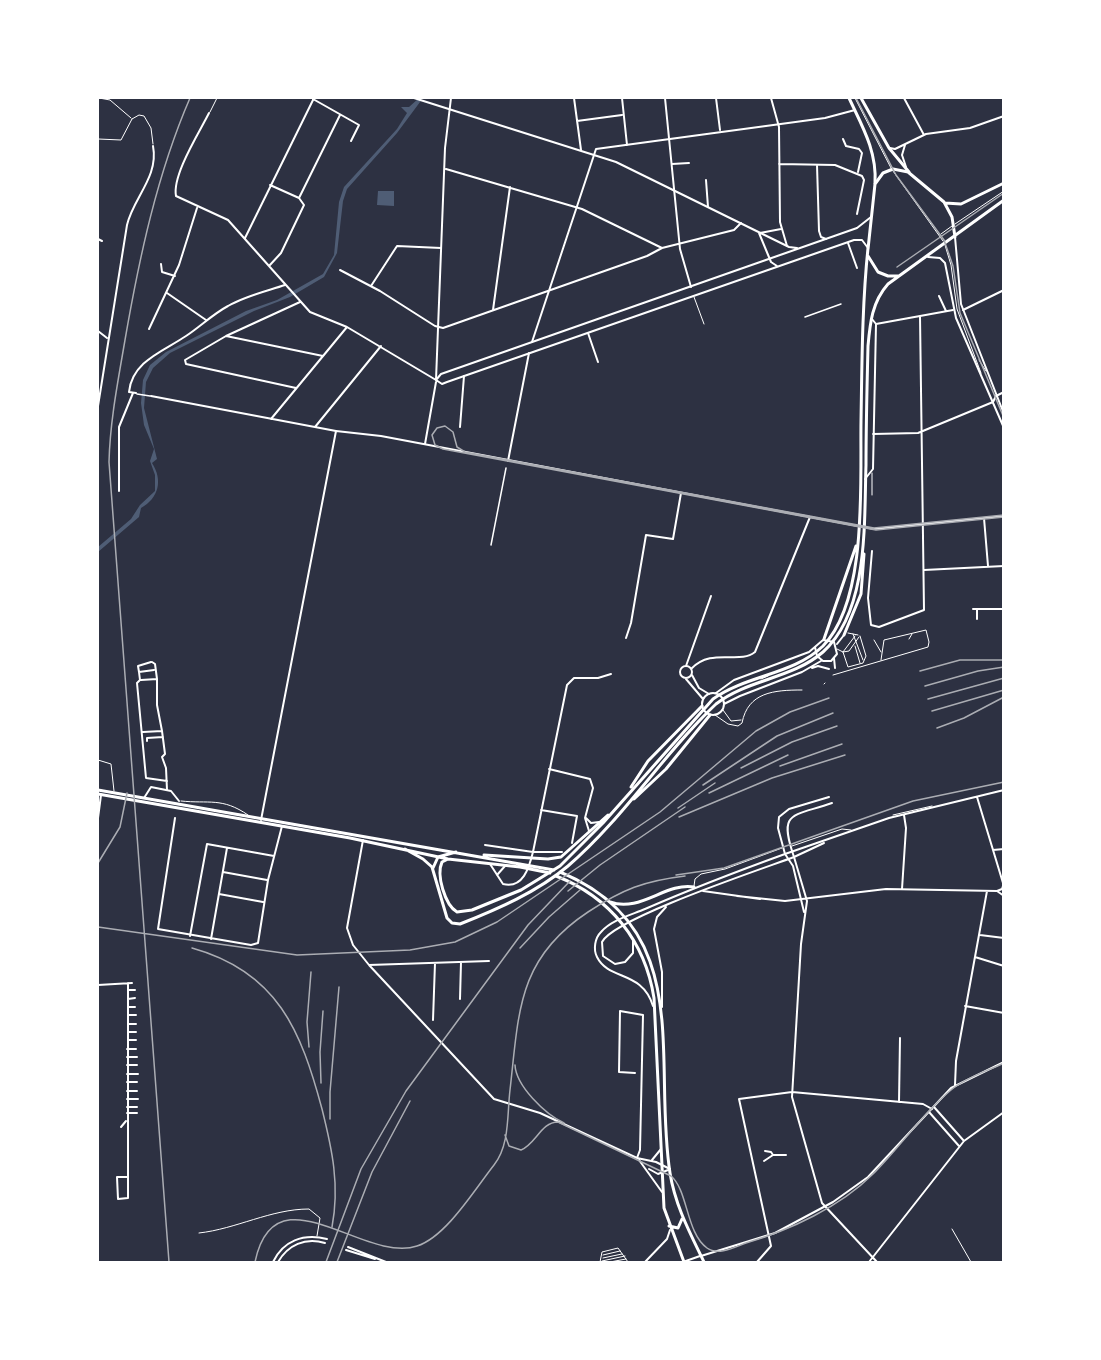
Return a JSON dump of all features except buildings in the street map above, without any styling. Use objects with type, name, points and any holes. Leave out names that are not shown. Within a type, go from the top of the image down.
[{"type":"main road","points":[[448,859],[442,862],[439,872],[449,906],[459,912],[521,890],[560,866],[590,838],[627,794],[722,693],[810,655],[825,644],[838,625],[853,575],[858,538],[863,317],[875,184],[873,151],[849,98]]},
{"type":"main road","points":[[861,98],[889,148],[909,172],[944,202],[951,212],[955,237]]},
{"type":"main road","points":[[875,184],[889,170],[909,172]]},
{"type":"main road","points":[[944,202],[957,205],[1004,183]]},
{"type":"main road","points":[[844,635],[862,591],[871,319],[876,300],[883,290],[902,275],[1004,200]]},
{"type":"main road","points":[[868,248],[870,261],[878,272],[888,276],[902,275]]},
{"type":"main road","points":[[824,639],[858,538]]},
{"type":"main road","points":[[405,849],[426,861],[433,870],[447,919],[456,924],[523,895],[566,867],[593,843],[626,806],[693,724],[724,697],[798,668],[817,657],[831,644],[842,627],[854,595],[863,550]]},
{"type":"main road","points":[[627,794],[648,761],[702,706]]},
{"type":"main road","points":[[626,806],[666,769],[710,715]]},
{"type":"main road","points":[[99,793],[480,856],[570,877],[608,902],[650,960],[662,1007],[670,1169],[682,1216],[704,1263]]},
{"type":"main road","points":[[144,800],[170,802],[250,816],[282,826],[363,840],[448,859],[484,864],[520,865],[554,875],[582,888],[608,907],[630,930],[649,974],[654,1008],[663,1194],[668,1225],[684,1262]]},
{"type":"main road","points":[[480,856],[561,857],[611,812]]},
{"type":"main road","points":[[438,857],[458,852]]},
{"type":"main road","points":[[433,870],[438,857]]},
{"type":"main road","points":[[608,902],[629,905],[694,887]]},
{"type":"main road","points":[[668,1225],[678,1228],[682,1223],[682,1216]]},
{"type":"street","points":[[245,238],[314,98],[358,125],[351,141]]},
{"type":"street","points":[[414,98],[594,154],[787,246],[800,248]]},
{"type":"street","points":[[425,444],[436,380],[444,169],[448,108],[451,98]]},
{"type":"street","points":[[574,98],[581,150]]},
{"type":"street","points":[[621,98],[627,145]]},
{"type":"street","points":[[665,98],[680,244],[693,295]]},
{"type":"street","points":[[716,98],[720,130]]},
{"type":"street","points":[[771,98],[778,123],[781,229],[787,246]]},
{"type":"street","points":[[904,98],[924,135]]},
{"type":"street","points":[[508,461],[532,342],[594,154],[599,148],[720,130],[825,118],[855,110]]},
{"type":"street","points":[[209,113],[175,187],[179,198],[228,220],[299,301],[315,315],[347,327],[442,384],[848,242],[858,239],[868,248]]},
{"type":"street","points":[[299,198],[340,115]]},
{"type":"street","points":[[577,121],[623,115]]},
{"type":"street","points":[[889,148],[894,149],[905,145],[924,135],[966,129],[1004,116]]},
{"type":"street","points":[[843,139],[846,146],[859,149],[862,153],[858,173]]},
{"type":"street","points":[[905,145],[902,155],[909,172]]},
{"type":"street","points":[[98,406],[107,338],[129,215],[134,203],[145,191],[154,156],[153,146]]},
{"type":"street","points":[[672,164],[689,163]]},
{"type":"street","points":[[779,164],[836,165],[858,173],[864,180],[857,214]]},
{"type":"street","points":[[817,164],[819,231],[821,237],[826,239]]},
{"type":"street","points":[[444,169],[577,207],[662,248]]},
{"type":"street","points":[[706,180],[708,207]]},
{"type":"street","points":[[268,266],[281,253],[304,205],[299,198],[270,185]]},
{"type":"street","points":[[493,310],[510,187]]},
{"type":"street","points":[[149,329],[162,297],[167,293],[175,276],[197,208]]},
{"type":"street","points":[[436,380],[441,374],[857,228],[871,217]]},
{"type":"street","points":[[340,270],[438,327],[648,256],[662,248],[732,230],[741,223]]},
{"type":"street","points":[[759,233],[781,229]]},
{"type":"street","points":[[759,233],[774,266],[780,266]]},
{"type":"street","points":[[955,237],[962,310],[1004,414]]},
{"type":"street","points":[[98,239],[102,241]]},
{"type":"street","points":[[848,242],[857,268]]},
{"type":"street","points":[[371,286],[397,246],[441,248]]},
{"type":"street","points":[[928,257],[940,258],[945,263],[953,310],[1004,428]]},
{"type":"street","points":[[161,264],[162,272],[175,276]]},
{"type":"street","points":[[119,491],[119,427],[133,393],[141,365],[229,305],[287,286]]},
{"type":"street","points":[[962,310],[1004,290]]},
{"type":"street","points":[[167,293],[206,320]]},
{"type":"street","points":[[939,296],[946,311]]},
{"type":"street","points":[[296,388],[185,362],[226,336],[299,301]]},
{"type":"street","points":[[805,317],[841,304]]},
{"type":"street","points":[[876,324],[953,310]]},
{"type":"street","points":[[872,551],[869,620],[873,626],[879,627],[924,610],[920,316]]},
{"type":"street","points":[[865,479],[872,473],[876,324],[871,319]]},
{"type":"street","points":[[585,324],[598,362]]},
{"type":"street","points":[[271,419],[347,327]]},
{"type":"street","points":[[98,331],[107,338]]},
{"type":"street","points":[[226,336],[323,356]]},
{"type":"street","points":[[315,427],[381,346]]},
{"type":"street","points":[[460,427],[464,376]]},
{"type":"street","points":[[873,434],[922,431],[993,402],[996,396],[1004,392]]},
{"type":"street","points":[[133,393],[336,431],[425,444],[879,529],[1004,516]]},
{"type":"street","points":[[261,820],[336,431]]},
{"type":"street","points":[[491,545],[506,468]]},
{"type":"street","points":[[626,638],[631,623],[646,535],[673,539],[681,493]]},
{"type":"street","points":[[691,669],[699,662],[719,656],[744,658],[754,652],[810,517]]},
{"type":"street","points":[[984,518],[988,567]]},
{"type":"street","points":[[924,570],[1004,566]]},
{"type":"street","points":[[703,699],[687,678],[680,673],[686,666],[711,596]]},
{"type":"street","points":[[977,619],[975,609],[1004,609]]},
{"type":"street","points":[[835,668],[834,658],[844,635]]},
{"type":"street","points":[[716,693],[722,698],[723,710],[716,715],[710,715],[702,706],[703,699],[734,680],[794,659],[824,639],[833,641],[837,648]]},
{"type":"street","points":[[724,704],[818,666],[829,669],[816,654],[815,647]]},
{"type":"street","points":[[807,670],[834,658]]},
{"type":"street","points":[[167,781],[146,778],[137,683],[140,680],[138,666],[152,662],[155,664],[157,679],[157,705],[163,737],[165,754],[162,757],[167,781],[167,790]]},
{"type":"street","points":[[686,666],[691,669],[699,688],[709,694]]},
{"type":"street","points":[[139,672],[154,670]]},
{"type":"street","points":[[490,864],[500,882],[506,885],[520,882],[526,873],[568,683],[576,678],[598,678],[611,674]]},
{"type":"street","points":[[687,678],[692,675]]},
{"type":"street","points":[[140,680],[157,679]]},
{"type":"street","points":[[142,732],[162,730]]},
{"type":"street","points":[[147,741],[147,738],[163,737]]},
{"type":"street","points":[[549,769],[590,778],[593,788],[585,818],[589,832]]},
{"type":"street","points":[[144,800],[151,788],[172,791],[179,801]]},
{"type":"street","points":[[631,935],[634,951],[629,959],[617,964],[605,958],[601,945],[608,933],[703,891],[889,818],[1004,790]]},
{"type":"street","points":[[98,818],[99,793]]},
{"type":"street","points":[[703,891],[785,901],[902,889],[997,891],[1002,889],[1003,883],[976,796]]},
{"type":"street","points":[[804,912],[789,859],[785,854],[778,825],[779,817],[789,810],[830,797]]},
{"type":"street","points":[[832,803],[791,818],[786,830],[806,898],[792,1092],[821,1201],[877,1263]]},
{"type":"street","points":[[541,810],[577,816],[572,843]]},
{"type":"street","points":[[902,889],[906,828],[903,814]]},
{"type":"street","points":[[175,818],[157,924],[158,930],[211,940],[258,944],[268,880],[282,826]]},
{"type":"street","points":[[585,818],[591,823],[599,822]]},
{"type":"street","points":[[363,840],[347,928],[353,945],[494,1099],[544,1115],[637,1158],[670,1169]]},
{"type":"street","points":[[654,1008],[642,986],[601,963],[595,951],[597,938],[602,930],[694,887],[785,854],[824,843]]},
{"type":"street","points":[[190,936],[207,844],[274,856]]},
{"type":"street","points":[[486,845],[532,852],[562,852]]},
{"type":"street","points":[[211,940],[227,848]]},
{"type":"street","points":[[993,850],[1004,849]]},
{"type":"street","points":[[497,875],[506,865]]},
{"type":"street","points":[[223,872],[268,880]]},
{"type":"street","points":[[955,1086],[955,1065],[987,891]]},
{"type":"street","points":[[997,891],[1004,896]]},
{"type":"street","points":[[219,894],[264,902]]},
{"type":"street","points":[[662,1007],[662,972],[654,925],[657,917],[668,906]]},
{"type":"street","points":[[980,935],[1004,938]]},
{"type":"street","points":[[975,957],[1004,966]]},
{"type":"street","points":[[369,965],[489,961]]},
{"type":"street","points":[[460,999],[461,962]]},
{"type":"street","points":[[433,1020],[435,963]]},
{"type":"street","points":[[98,985],[130,983],[126,1120],[128,1198],[118,1199],[117,1177],[127,1177]]},
{"type":"street","points":[[128,990],[135,990]]},
{"type":"street","points":[[128,999],[135,998]]},
{"type":"street","points":[[966,1006],[1004,1013]]},
{"type":"street","points":[[128,1007],[135,1007]]},
{"type":"street","points":[[635,1073],[619,1072],[620,1011],[643,1016],[640,1150],[637,1158]]},
{"type":"street","points":[[128,1015],[136,1015]]},
{"type":"street","points":[[128,1024],[136,1024]]},
{"type":"street","points":[[128,1032],[136,1032]]},
{"type":"street","points":[[899,1102],[900,1038]]},
{"type":"street","points":[[128,1040],[136,1040]]},
{"type":"street","points":[[127,1049],[136,1049]]},
{"type":"street","points":[[127,1057],[137,1057]]},
{"type":"street","points":[[684,1262],[769,1235],[827,1206],[868,1177],[955,1086],[1004,1062]]},
{"type":"street","points":[[127,1065],[137,1065]]},
{"type":"street","points":[[127,1074],[138,1074]]},
{"type":"street","points":[[127,1082],[137,1082]]},
{"type":"street","points":[[127,1091],[137,1091]]},
{"type":"street","points":[[757,1263],[771,1249],[740,1100],[792,1092],[927,1104],[964,1141]]},
{"type":"street","points":[[127,1099],[138,1099]]},
{"type":"street","points":[[127,1107],[137,1107]]},
{"type":"street","points":[[932,1109],[959,1147]]},
{"type":"street","points":[[869,1263],[964,1141],[1004,1112]]},
{"type":"street","points":[[127,1113],[137,1113]]},
{"type":"street","points":[[121,1127],[126,1120]]},
{"type":"street","points":[[650,1161],[661,1149]]},
{"type":"street","points":[[765,1150],[773,1155]]},
{"type":"street","points":[[764,1161],[773,1155],[786,1155]]},
{"type":"street","points":[[637,1158],[663,1194]]},
{"type":"street","points":[[646,1168],[654,1173],[662,1173],[670,1169]]},
{"type":"street","points":[[645,1263],[667,1239],[670,1230]]},
{"type":"street","points":[[273,1263],[279,1251],[292,1241],[317,1237],[326,1241],[310,1241],[294,1245],[278,1263]]},
{"type":"street","points":[[347,1249],[386,1263]]},
{"type":"lane","points":[[99,98],[110,100],[132,119]]},
{"type":"lane","points":[[209,113],[217,98]]},
{"type":"lane","points":[[855,98],[894,174],[939,235],[951,265],[958,313],[984,381]]},
{"type":"lane","points":[[98,139],[121,140],[132,119],[139,115],[144,116],[151,128],[153,146]]},
{"type":"lane","points":[[939,235],[1004,191]]},
{"type":"lane","points":[[693,295],[704,324]]},
{"type":"lane","points":[[977,358],[986,371]]},
{"type":"lane","points":[[872,473],[872,495]]},
{"type":"lane","points":[[833,675],[928,646],[926,630],[884,641],[884,656],[881,660]]},
{"type":"lane","points":[[909,639],[913,632]]},
{"type":"lane","points":[[854,634],[864,662]]},
{"type":"lane","points":[[854,634],[843,652],[848,667],[864,662],[866,656],[860,636]]},
{"type":"lane","points":[[844,635],[860,636]]},
{"type":"lane","points":[[837,648],[848,652],[860,636]]},
{"type":"lane","points":[[878,641],[874,640],[881,652]]},
{"type":"lane","points":[[855,645],[861,664]]},
{"type":"lane","points":[[848,652],[849,656]]},
{"type":"lane","points":[[761,670],[761,679],[765,686]]},
{"type":"lane","points":[[761,679],[768,676]]},
{"type":"lane","points":[[716,715],[733,726],[741,724],[746,707],[755,699],[783,690],[802,690]]},
{"type":"lane","points":[[723,710],[731,721],[743,719]]},
{"type":"lane","points":[[98,760],[111,764],[113,795]]},
{"type":"lane","points":[[170,802],[210,801],[236,806],[250,816]]},
{"type":"lane","points":[[694,887],[697,876],[725,869],[842,829],[856,830]]},
{"type":"lane","points":[[200,1233],[269,1215],[309,1209],[320,1218],[317,1237]]},
{"type":"lane","points":[[952,1230],[971,1263]]},
{"type":"lane","points":[[625,1256],[600,1262],[603,1252],[618,1248],[623,1253],[625,1256],[628,1262],[625,1263]]},
{"type":"lane","points":[[601,1258],[623,1253]]},
{"type":"lane","points":[[610,1263],[626,1259]]},
{"type":"water","points":[[419,98],[423,98],[397,133],[347,189],[343,201],[337,253],[324,277],[290,297],[254,311],[170,353],[153,368],[146,382],[144,408],[157,459],[152,463],[157,476],[157,488],[152,499],[141,508],[139,517],[98,552],[98,547],[131,519],[140,505],[155,491],[155,475],[150,461],[154,449],[144,425],[141,403],[143,380],[150,365],[166,352],[246,311],[277,300],[323,274],[334,255],[339,202],[344,187],[397,129],[407,113],[401,107],[409,107]]},
{"type":"water","points":[[378,191],[394,191],[394,206],[377,205]]},
{"type":"tram line","points":[[856,98],[896,175],[944,240],[953,266],[960,313],[1004,418]]},
{"type":"tram line","points":[[897,267],[1004,193]]},
{"type":"tram line","points":[[1004,515],[874,528],[465,452],[457,447],[453,432],[445,426],[437,428],[432,435],[435,445],[443,449],[876,530],[1004,517]]},
{"type":"tram line","points":[[676,875],[724,868],[913,801],[1004,782]]},
{"type":"tram line","points":[[255,1262],[266,1235],[281,1222],[301,1220],[324,1225],[372,1243],[396,1248],[417,1246],[439,1233],[469,1199],[494,1165],[503,1148],[520,1012],[534,968],[547,949],[565,930],[612,897],[657,880],[685,876]]},
{"type":"tram line","points":[[505,1135],[509,1146],[521,1150],[531,1143],[543,1129],[558,1122],[671,1176],[677,1182],[700,1241],[711,1250],[721,1251],[763,1238],[830,1207],[873,1174],[930,1109],[951,1090],[969,1078],[1004,1063]]},
{"type":"tram line","points":[[515,1065],[520,1082],[526,1090],[548,1113],[564,1123]]},
{"type":"railway","points":[[169,1262],[109,462],[117,386],[143,248],[168,156],[190,98]]},
{"type":"railway","points":[[920,671],[960,660],[1004,660]]},
{"type":"railway","points":[[925,686],[978,671],[1004,667]]},
{"type":"railway","points":[[928,699],[1004,678]]},
{"type":"railway","points":[[932,711],[1004,690]]},
{"type":"railway","points":[[937,728],[964,718],[1004,697]]},
{"type":"railway","points":[[98,927],[297,955],[410,950],[455,942],[497,922],[660,812],[756,731],[790,712],[829,698]]},
{"type":"railway","points":[[703,785],[777,736],[833,713]]},
{"type":"railway","points":[[741,768],[792,742],[837,726]]},
{"type":"railway","points":[[780,766],[842,744]]},
{"type":"railway","points":[[709,793],[788,755]]},
{"type":"railway","points":[[679,817],[772,778],[845,755]]},
{"type":"railway","points":[[678,808],[715,783]]},
{"type":"railway","points":[[98,863],[120,827],[127,793]]},
{"type":"railway","points":[[568,891],[600,865],[685,807]]},
{"type":"railway","points":[[326,1262],[361,1169],[406,1091],[528,925],[570,881]]},
{"type":"railway","points":[[520,948],[549,917],[580,890]]},
{"type":"railway","points":[[192,948],[246,972],[281,1008],[294,1030],[314,1081],[329,1138],[335,1182],[332,1227]]},
{"type":"railway","points":[[309,1047],[307,1022],[311,972]]},
{"type":"railway","points":[[330,1119],[330,1092],[339,987]]},
{"type":"railway","points":[[321,1083],[320,1052],[323,1011]]},
{"type":"railway","points":[[337,1262],[372,1172],[410,1101]]}]
